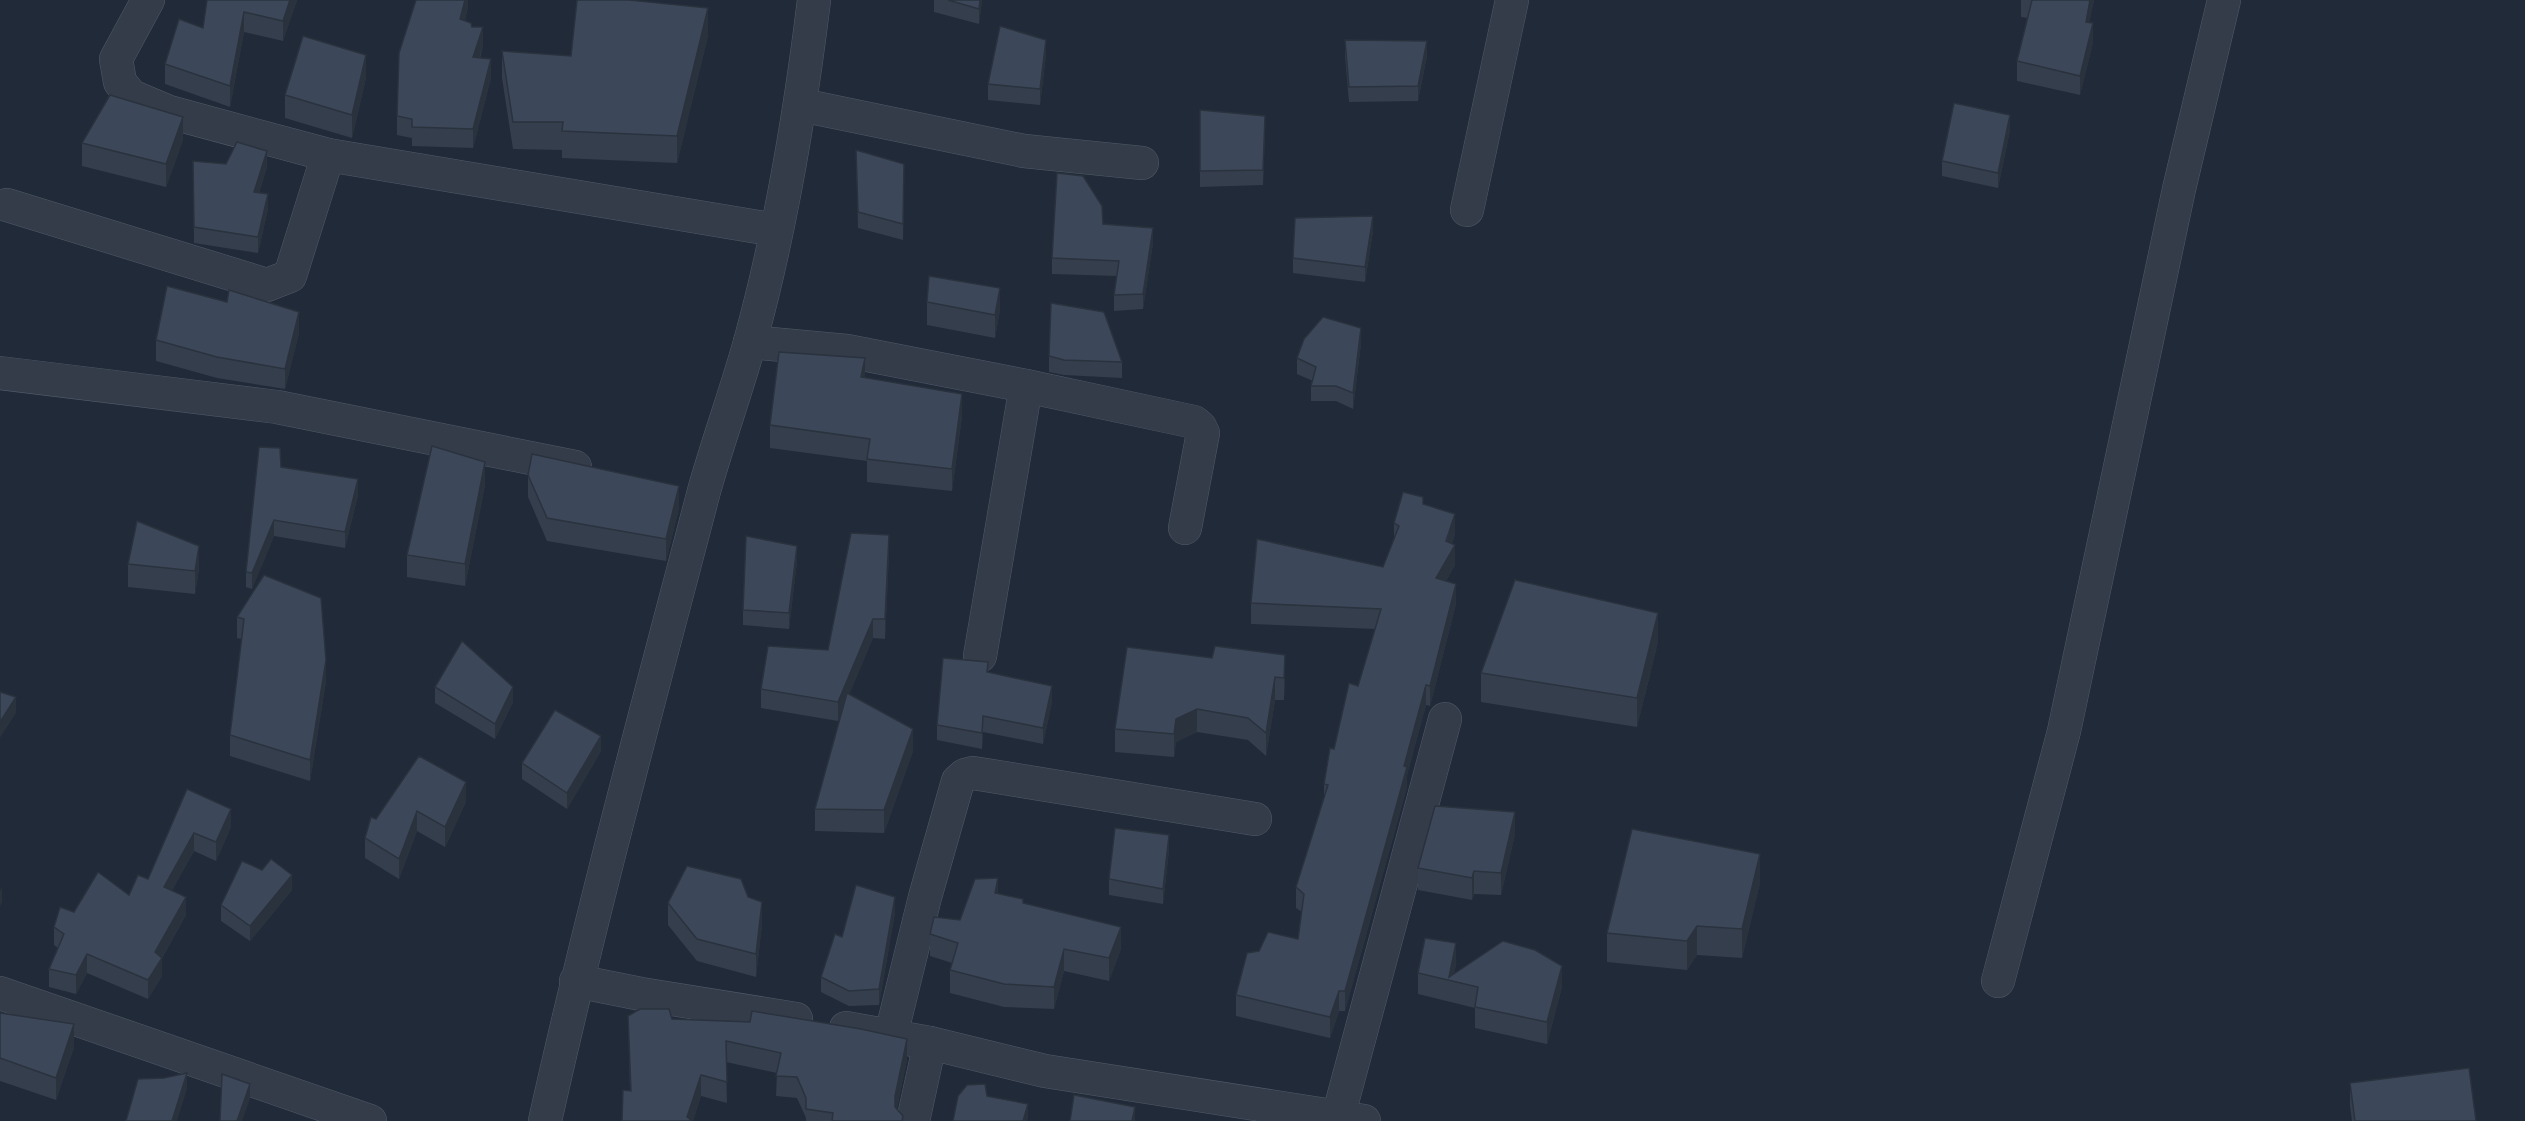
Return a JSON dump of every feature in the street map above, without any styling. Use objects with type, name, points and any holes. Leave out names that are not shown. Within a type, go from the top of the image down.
[{"type":"street","points":[[148,0],[116,59],[120,82],[131,96],[169,112],[328,155],[776,230]]},
{"type":"street","points":[[545,1121],[692,488],[750,342],[776,230],[801,105],[814,0]]},
{"type":"street","points":[[1467,210],[1512,0]]},
{"type":"street","points":[[1998,981],[2064,731],[2179,189],[2224,0]]},
{"type":"street","points":[[801,105],[1024,151],[1142,163]]},
{"type":"street","points":[[7,205],[267,285],[290,276],[328,155]]},
{"type":"street","points":[[750,342],[847,351],[1026,386],[1194,423],[1203,433],[1185,528]]},
{"type":"street","points":[[0,373],[277,407],[609,474]]},
{"type":"street","points":[[980,656],[1026,386]]},
{"type":"street","points":[[576,981],[641,994],[891,1035],[1205,1109],[1346,1120],[1445,719]]},
{"type":"street","points":[[891,1035],[925,897],[958,781],[965,775],[973,773],[1255,819]]},
{"type":"street","points":[[0,993],[370,1121]]},
{"type":"street","points":[[913,1121],[930,1043]]},
{"type":"building","points":[[207,0],[290,0],[283,21],[244,12],[230,86],[165,64],[179,19],[203,28]]},
{"type":"building","points":[[416,0],[465,0],[460,19],[471,23],[472,27],[483,27],[473,57],[491,59],[473,129],[412,127],[412,119],[397,116],[399,53]]},
{"type":"building","points":[[577,0],[629,0],[708,8],[677,136],[562,131],[563,122],[513,122],[502,51],[571,56]]},
{"type":"building","points":[[948,0],[980,0],[979,9]]},
{"type":"building","points":[[2032,0],[2090,0],[2086,22],[2093,23],[2080,76],[2017,61]]},
{"type":"building","points":[[1000,26],[1046,40],[1040,89],[988,84]]},
{"type":"building","points":[[303,36],[366,55],[352,115],[285,95]]},
{"type":"building","points":[[1345,40],[1427,41],[1418,86],[1349,87]]},
{"type":"building","points":[[110,95],[183,117],[166,164],[82,143]]},
{"type":"building","points":[[1954,103],[2010,115],[1998,173],[1942,161]]},
{"type":"building","points":[[1200,110],[1265,116],[1263,170],[1200,171]]},
{"type":"building","points":[[237,142],[267,151],[254,192],[268,194],[258,237],[194,227],[193,161],[226,164]]},
{"type":"building","points":[[856,150],[904,164],[903,224],[858,212]]},
{"type":"building","points":[[1057,173],[1083,176],[1102,206],[1103,224],[1153,228],[1143,294],[1114,295],[1119,261],[1052,258]]},
{"type":"building","points":[[1373,216],[1365,267],[1293,258],[1295,218]]},
{"type":"building","points":[[929,276],[1000,288],[995,315],[927,302]]},
{"type":"building","points":[[167,286],[227,302],[229,290],[299,312],[285,369],[217,357],[156,340]]},
{"type":"building","points":[[1051,303],[1104,312],[1122,362],[1064,360],[1049,356]]},
{"type":"building","points":[[1323,317],[1361,328],[1353,393],[1336,386],[1311,386],[1316,367],[1297,358],[1304,339]]},
{"type":"building","points":[[779,352],[865,358],[861,377],[962,394],[952,469],[867,459],[870,439],[770,425]]},
{"type":"building","points":[[432,446],[485,462],[465,564],[407,555]]},
{"type":"building","points":[[259,447],[280,448],[281,467],[358,479],[345,532],[274,520],[252,573],[246,572]]},
{"type":"building","points":[[532,454],[679,486],[666,539],[547,518],[528,475]]},
{"type":"building","points":[[1403,492],[1423,497],[1423,504],[1455,514],[1446,541],[1455,545],[1436,578],[1456,584],[1430,686],[1426,685],[1404,766],[1407,767],[1345,991],[1339,991],[1330,1017],[1236,995],[1247,953],[1259,951],[1268,932],[1298,939],[1304,894],[1296,887],[1328,785],[1324,784],[1330,748],[1334,749],[1349,683],[1358,686],[1381,609],[1251,603],[1257,539],[1383,567],[1399,526],[1394,523]]},
{"type":"building","points":[[137,521],[199,546],[195,571],[128,564]]},
{"type":"building","points":[[851,533],[889,535],[885,619],[873,619],[838,702],[761,689],[768,646],[828,650]]},
{"type":"building","points":[[746,536],[797,546],[789,613],[743,610]]},
{"type":"building","points":[[264,575],[321,598],[326,660],[310,760],[230,735],[244,619],[237,617]]},
{"type":"building","points":[[1515,580],[1658,613],[1637,698],[1481,673]]},
{"type":"building","points":[[462,641],[513,687],[495,724],[435,687]]},
{"type":"building","points":[[1215,646],[1285,655],[1284,678],[1275,677],[1266,733],[1248,718],[1197,709],[1176,719],[1174,734],[1115,729],[1127,647],[1212,658]]},
{"type":"building","points":[[943,658],[988,662],[987,672],[1052,686],[1043,728],[983,716],[982,733],[937,725]]},
{"type":"building","points":[[0,692],[16,697],[0,722]]},
{"type":"building","points":[[847,693],[913,729],[884,810],[815,809]]},
{"type":"building","points":[[555,710],[601,736],[567,793],[522,763]]},
{"type":"building","points":[[419,756],[466,782],[445,827],[417,811],[399,859],[365,838],[371,817],[376,819]]},
{"type":"building","points":[[187,789],[231,809],[216,842],[194,833],[164,887],[186,897],[155,952],[162,958],[148,980],[87,954],[76,975],[49,969],[64,934],[54,927],[60,907],[74,912],[98,872],[129,895],[138,875],[148,879]]},
{"type":"building","points":[[1435,806],[1515,812],[1501,873],[1474,871],[1472,878],[1418,868]]},
{"type":"building","points":[[1115,828],[1169,835],[1163,889],[1109,879]]},
{"type":"building","points":[[1632,829],[1760,854],[1742,929],[1697,926],[1687,941],[1607,933]]},
{"type":"building","points":[[271,859],[292,875],[250,926],[221,905],[242,861],[262,870]]},
{"type":"building","points":[[687,866],[741,879],[748,897],[762,902],[756,954],[697,939],[668,903]]},
{"type":"building","points":[[998,878],[995,893],[1023,899],[1023,903],[1121,927],[1109,958],[1064,949],[1054,987],[1004,984],[950,970],[958,943],[930,934],[934,917],[960,920],[975,879]]},
{"type":"building","points":[[856,885],[895,897],[879,989],[849,991],[821,977],[835,934],[842,937]]},
{"type":"building","points":[[1425,938],[1456,943],[1449,977],[1503,941],[1535,950],[1562,966],[1547,1022],[1475,1007],[1478,987],[1418,973]]},
{"type":"building","points":[[640,1009],[669,1009],[672,1019],[750,1022],[752,1011],[907,1039],[895,1096],[895,1107],[903,1116],[902,1121],[832,1121],[833,1113],[806,1109],[806,1098],[797,1077],[776,1076],[781,1053],[726,1041],[727,1082],[701,1075],[687,1117],[690,1121],[622,1121],[623,1090],[631,1091],[628,1016]]},
{"type":"building","points":[[0,1013],[74,1024],[56,1078],[0,1058]]},
{"type":"building","points":[[2469,1068],[2476,1121],[2355,1121],[2350,1083]]},
{"type":"building","points":[[187,1073],[172,1121],[126,1121],[138,1079],[164,1078]]},
{"type":"building","points":[[222,1074],[250,1084],[237,1121],[220,1121]]},
{"type":"building","points":[[985,1084],[987,1096],[1028,1104],[1023,1121],[953,1121],[958,1096],[967,1085]]},
{"type":"building","points":[[1074,1095],[1135,1107],[1132,1121],[1070,1121]]}]
